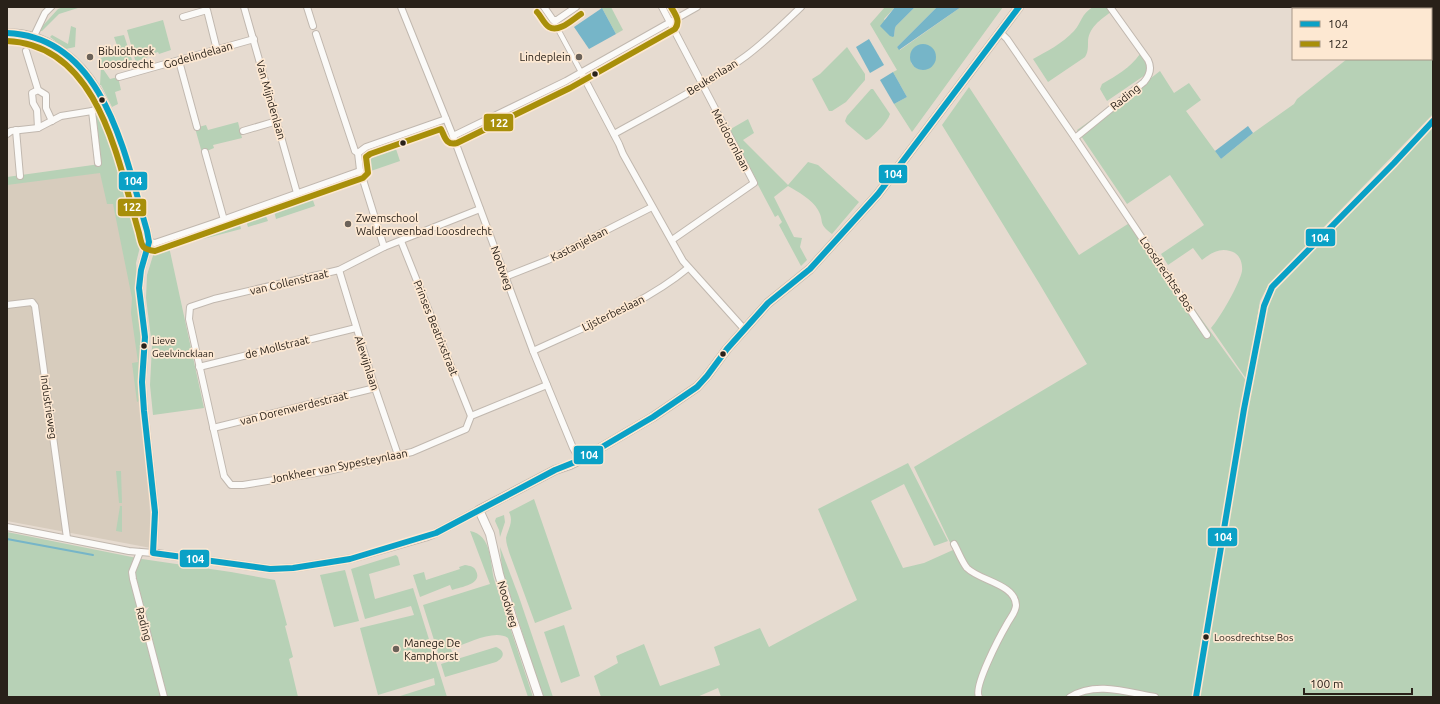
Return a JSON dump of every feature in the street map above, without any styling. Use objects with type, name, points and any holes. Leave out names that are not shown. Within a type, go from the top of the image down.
[{"type":"main road","points":[[479,510],[555,470],[580,460],[653,417],[696,387],[768,303],[810,269],[878,194],[1019,7]]},
{"type":"main road","name":"Noodweg","points":[[479,510],[490,534],[499,574],[539,697]]},
{"type":"street","points":[[34,36],[45,13],[51,7]]},
{"type":"street","name":"Van Mijndenlaan","points":[[244,7],[297,194]]},
{"type":"street","points":[[307,7],[313,26]]},
{"type":"street","name":"Nootweg","points":[[401,7],[453,136],[533,351],[573,448],[580,460]]},
{"type":"street","points":[[544,7],[553,20],[652,207],[688,268],[745,330]]},
{"type":"street","points":[[553,20],[557,20],[576,7]]},
{"type":"street","name":"Meidoornlaan","points":[[662,7],[754,183],[672,240]]},
{"type":"street","points":[[453,136],[518,105],[581,72],[697,7]]},
{"type":"street","name":"Beukenlaan","points":[[614,134],[702,85],[746,56],[775,33],[801,7]]},
{"type":"street","name":"Rading","points":[[1075,138],[1144,82],[1149,74],[1150,66],[1148,60],[1110,7]]},
{"type":"street","points":[[183,17],[207,10],[217,50]]},
{"type":"street","points":[[1001,32],[1075,138]]},
{"type":"street","points":[[7,33],[24,33],[48,42],[70,57],[98,90],[120,144],[147,231],[149,242],[141,270],[139,288],[145,337],[142,382],[144,411],[155,512],[153,553]]},
{"type":"street","points":[[316,34],[355,151],[358,153],[360,171],[384,247]]},
{"type":"street","name":"Godelindelaan","points":[[119,77],[254,39]]},
{"type":"street","points":[[26,51],[38,90],[46,94],[46,108],[52,121]]},
{"type":"street","points":[[178,60],[197,127]]},
{"type":"street","points":[[38,90],[32,93],[32,103],[37,110],[38,128]]},
{"type":"street","points":[[7,134],[16,130],[38,128],[61,116],[92,111],[105,105]]},
{"type":"street","points":[[92,111],[98,163]]},
{"type":"street","points":[[358,153],[366,147],[446,119]]},
{"type":"street","points":[[243,131],[277,121]]},
{"type":"street","points":[[1196,697],[1244,409],[1264,306],[1272,287],[1394,163],[1433,121]]},
{"type":"street","points":[[16,130],[20,176]]},
{"type":"street","name":"Loosdrechtse Bos","points":[[1075,138],[1207,335]]},
{"type":"street","points":[[205,152],[224,220]]},
{"type":"street","points":[[149,242],[155,242],[224,220],[360,171]]},
{"type":"street","name":"Kastanjelaan","points":[[505,277],[548,260],[652,207]]},
{"type":"street","name":"van Collenstraat","points":[[199,367],[189,319],[190,307],[214,299],[339,270],[384,247],[480,209]]},
{"type":"street","name":"Prinses Beatrixstraat","points":[[401,241],[471,416]]},
{"type":"street","name":"Lijsterbeslaan","points":[[533,351],[636,302],[674,279],[688,268]]},
{"type":"street","name":"Alewijnlaan","points":[[339,270],[375,388],[398,455]]},
{"type":"street","name":"Industrieweg","points":[[7,305],[32,302],[35,306],[67,538]]},
{"type":"street","name":"de Mollstraat","points":[[199,367],[356,328]]},
{"type":"street","points":[[199,367],[213,428]]},
{"type":"street","points":[[471,416],[547,385]]},
{"type":"street","name":"van Dorenwerdestraat","points":[[213,428],[375,388]]},
{"type":"street","name":"Jonkheer van Sypesteynlaan","points":[[213,428],[224,476],[231,485],[243,485],[328,471],[412,452],[466,429],[471,416]]},
{"type":"street","points":[[7,527],[140,552],[270,569],[293,568],[350,559],[426,537],[479,510]]},
{"type":"street","points":[[954,544],[967,568],[982,578],[1011,592],[1015,598],[1016,604],[1016,609],[1008,622],[983,674],[977,690],[979,697]]},
{"type":"street","name":"Rading","points":[[140,552],[132,572],[133,579],[164,697]]},
{"type":"street","points":[[1070,697],[1086,689],[1112,689],[1155,697]]},
{"type":"shaded area","points":[[103,172],[126,243],[139,343],[151,548],[7,521],[7,184]]},
{"type":"green space","points":[[63,7],[81,7],[59,14],[42,31],[38,31],[58,9]]},
{"type":"green space","points":[[611,7],[623,30],[616,34],[602,8]]},
{"type":"green space","points":[[885,7],[895,7],[884,19],[894,36],[896,26],[915,7],[937,7],[897,47],[900,50],[961,7],[1003,7],[912,132],[894,104],[907,97],[893,72],[897,70],[870,24]],"holes":[[[917,46],[932,49],[935,54],[935,61],[922,70],[916,68],[911,63],[914,48]]]},
{"type":"green space","points":[[1093,7],[1108,7],[1111,12],[1096,24],[1090,32],[1085,57],[1048,82],[1033,59],[1054,47],[1070,35],[1077,28],[1086,12]]},
{"type":"green space","points":[[1356,7],[1433,7],[1433,114],[1269,284],[1260,301],[1247,380],[1211,328],[1238,284],[1242,271],[1240,258],[1233,252],[1222,250],[1212,253],[1202,260],[1193,248],[1168,265],[1161,254],[1204,225],[1170,175],[1127,204],[1077,130],[1160,71],[1174,93],[1189,83],[1201,100],[1186,111],[1221,159],[1253,133],[1294,104],[1297,99],[1346,60],[1432,60],[1432,8]]},
{"type":"green space","points":[[163,20],[171,50],[159,54],[158,52],[148,55],[148,57],[137,61],[137,67],[127,30]]},
{"type":"green space","points":[[71,26],[76,28],[75,47],[66,49],[50,37],[52,35],[68,44]]},
{"type":"green space","points":[[124,35],[133,63],[106,70],[101,65],[100,58],[118,54],[119,51],[114,37]]},
{"type":"green space","points":[[847,47],[865,74],[865,80],[846,102],[832,111],[829,111],[812,79],[820,74]]},
{"type":"green space","points":[[1140,54],[1149,68],[1148,73],[1107,101],[1100,89],[1102,84],[1127,68]]},
{"type":"green space","points":[[101,66],[110,79],[118,77],[121,90],[115,92],[118,104],[112,107],[100,85]]},
{"type":"green space","points":[[969,87],[1079,255],[1131,222],[1250,386],[1267,307],[1276,288],[1394,169],[1433,127],[1433,697],[721,697],[718,688],[697,697],[601,697],[594,676],[618,663],[616,656],[644,644],[660,686],[720,665],[714,647],[760,628],[769,647],[857,600],[818,509],[908,463],[948,541],[934,546],[904,484],[871,501],[903,568],[924,563],[953,550],[955,553],[914,467],[1087,364],[942,125]]},
{"type":"green space","points":[[871,89],[873,89],[890,114],[881,128],[866,140],[845,121],[847,116]]},
{"type":"green space","points":[[102,115],[114,142],[141,231],[141,243],[136,263],[142,334],[139,401],[137,402],[132,363],[138,362],[131,313],[132,298],[113,204],[107,204],[100,173],[7,185],[7,177],[100,164],[95,116]]},
{"type":"green space","points":[[748,119],[754,133],[743,140],[788,185],[808,162],[818,165],[859,202],[832,234],[824,227],[820,214],[815,206],[809,199],[800,193],[788,186],[774,197],[794,237],[802,238],[800,247],[807,260],[801,266],[779,225],[782,222],[778,215],[775,217],[729,130]]},
{"type":"green space","points":[[238,122],[242,138],[213,145],[214,148],[202,153],[195,128],[206,125],[208,130]]},
{"type":"green space","points":[[394,143],[400,161],[368,172],[364,162],[364,155],[370,151]]},
{"type":"green space","points":[[311,195],[315,206],[276,219],[273,207]]},
{"type":"green space","points":[[264,211],[268,221],[248,227],[245,218]]},
{"type":"green space","points":[[239,220],[241,229],[203,239],[202,234]]},
{"type":"green space","points":[[168,242],[204,408],[153,415],[150,385],[152,346],[146,298],[147,275],[155,249]]},
{"type":"green space","points":[[116,471],[121,471],[122,503],[119,503]]},
{"type":"green space","points":[[534,499],[572,609],[535,623],[509,552],[506,538],[511,522],[509,512]]},
{"type":"green space","points":[[120,506],[122,506],[122,532],[116,531]]},
{"type":"green space","points":[[504,515],[505,522],[500,537],[495,521],[496,518]]},
{"type":"green space","points":[[470,531],[482,538],[489,550],[494,579],[533,697],[528,697],[508,638],[496,635],[481,638],[451,649],[452,652],[439,656],[423,605],[490,584]]},
{"type":"green space","points":[[7,532],[142,559],[275,580],[287,625],[285,626],[293,657],[289,659],[298,697],[165,697],[144,614],[149,607],[138,610],[161,697],[7,697]]},
{"type":"green space","points":[[500,547],[519,597],[553,697],[543,697],[502,569]]},
{"type":"green space","name":"Manege De Kamphorst","points":[[396,555],[400,565],[369,574],[375,599],[413,588],[447,697],[397,697],[435,685],[434,678],[378,695],[360,628],[414,615],[411,606],[365,619],[351,569]]},
{"type":"green space","points":[[465,565],[472,566],[475,569],[477,575],[474,582],[452,590],[450,585],[420,597],[413,575],[424,572],[426,580],[460,569],[459,567]]},
{"type":"green space","points":[[345,570],[359,621],[334,627],[320,575]]},
{"type":"green space","points":[[564,625],[580,676],[561,683],[544,632]]},
{"type":"green space","points":[[496,647],[503,652],[503,654],[501,659],[496,662],[445,677],[441,664]]},
{"type":"water","points":[[895,7],[915,7],[896,26],[893,37],[880,26]]},
{"type":"water","points":[[937,7],[961,7],[899,50],[897,47]]},
{"type":"water","points":[[602,8],[616,34],[589,49],[574,27]]},
{"type":"water","points":[[869,39],[884,65],[870,73],[856,47]]},
{"type":"water","points":[[923,44],[932,48],[936,57],[932,66],[923,70],[914,66],[910,57],[914,48]]},
{"type":"water","points":[[893,72],[907,97],[894,104],[880,80]]},
{"type":"water","points":[[1248,126],[1253,133],[1221,159],[1215,151]]},
{"type":"waterway","points":[[7,539],[93,555]]},
{"type":"transit line","name":"122","points":[[7,41],[39,47],[64,63],[84,85],[100,112],[113,142],[142,244],[145,248],[155,251],[363,178],[368,173],[366,157],[370,154],[441,129],[448,142],[453,144],[457,143],[570,88],[675,29],[677,26],[677,20],[671,7]]},
{"type":"transit line","name":"104","points":[[7,33],[40,40],[67,55],[89,78],[106,105],[119,136],[139,201],[149,242],[141,270],[139,288],[145,337],[142,382],[144,411],[155,512],[153,553],[270,569],[293,568],[350,559],[436,533],[555,470],[580,460],[653,417],[697,387],[727,349],[768,303],[810,269],[878,194],[1019,7]]},
{"type":"transit line","name":"122","points":[[537,12],[547,26],[553,28],[566,25],[581,14]]},
{"type":"transit line","name":"104","points":[[1196,697],[1244,409],[1264,306],[1272,287],[1394,163],[1433,121]]},
{"type":"place","name":"Bibliotheek Loosdrecht","points":[[90,57]]},
{"type":"place","name":"Lindeplein","points":[[579,57]]},
{"type":"place","name":"Zwemschool Walderveenbad Loosdrecht","points":[[348,224]]},
{"type":"place","name":"Lieve Geelvincklaan","points":[[144,346]]},
{"type":"place","name":"Loosdrechtse Bos","points":[[1206,637]]},
{"type":"place","name":"Manege De Kamphorst","points":[[396,649]]}]
